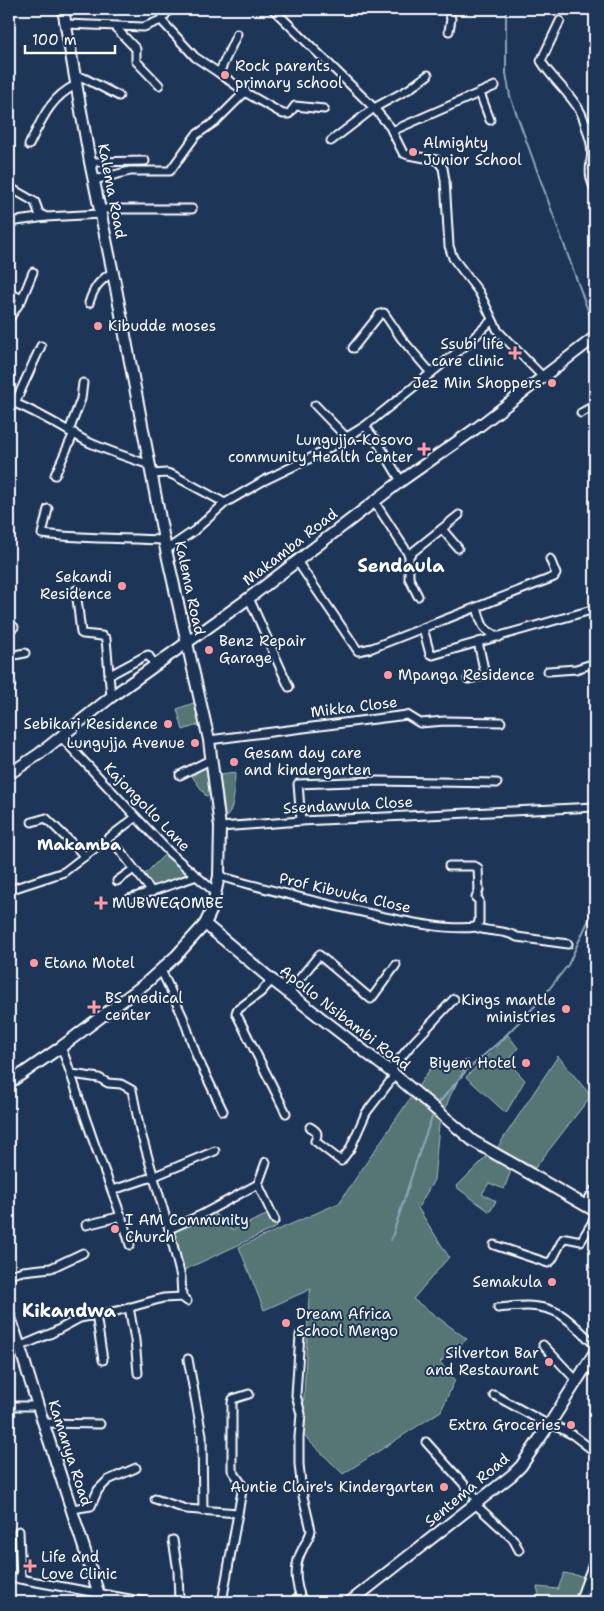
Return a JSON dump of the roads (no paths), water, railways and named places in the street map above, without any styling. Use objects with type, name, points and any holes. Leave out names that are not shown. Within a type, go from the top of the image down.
[{"type":"street","name":"Kalema Road","points":[[9,1083],[61,1047],[161,970],[205,924],[216,893],[219,876],[220,827],[209,740],[165,545],[90,162],[63,9]]},
{"type":"street","points":[[65,24],[144,27],[161,20],[170,9]]},
{"type":"street","points":[[273,9],[374,108],[392,131],[406,154],[437,160],[443,168],[450,252],[479,292],[498,331],[542,376]]},
{"type":"street","points":[[448,9],[452,19],[450,31]]},
{"type":"street","points":[[161,20],[195,57],[245,92],[285,115],[290,113],[296,106],[324,109]]},
{"type":"street","points":[[560,21],[541,61],[579,109],[593,150],[590,168],[591,182],[595,189]]},
{"type":"street","points":[[115,27],[136,49],[136,61],[159,85]]},
{"type":"street","points":[[219,73],[237,34]]},
{"type":"street","points":[[331,141],[374,108],[409,89],[428,75]]},
{"type":"street","points":[[29,145],[53,102],[76,80],[84,78],[118,96]]},
{"type":"street","points":[[392,131],[495,86]]},
{"type":"street","points":[[94,180],[130,171],[170,171],[196,135],[216,120],[245,92]]},
{"type":"street","points":[[480,93],[490,120]]},
{"type":"street","points":[[586,127],[595,121]]},
{"type":"street","points":[[90,162],[145,160]]},
{"type":"street","points":[[9,187],[35,202],[39,213],[46,217]]},
{"type":"street","points":[[9,222],[101,212],[192,209]]},
{"type":"street","points":[[9,319],[22,300],[33,272]]},
{"type":"street","points":[[89,303],[93,290],[105,277],[113,272]]},
{"type":"street","points":[[9,293],[22,300]]},
{"type":"street","points":[[353,348],[380,314],[384,313],[431,373]]},
{"type":"street","points":[[48,509],[42,534],[72,538],[106,537],[165,545],[194,531],[225,503],[263,480],[297,466],[366,426],[466,346],[492,321]]},
{"type":"street","name":"Makamba Road","points":[[9,774],[39,754],[155,664],[249,598],[374,501],[478,427],[542,376],[592,340]]},
{"type":"street","points":[[41,346],[12,402],[89,442],[151,470],[173,475],[225,503]]},
{"type":"street","points":[[55,475],[81,399],[83,382]]},
{"type":"street","points":[[315,404],[346,437]]},
{"type":"street","points":[[581,413],[595,405]]},
{"type":"street","points":[[366,426],[401,481]]},
{"type":"street","points":[[374,501],[409,555],[409,578],[418,596]]},
{"type":"street","points":[[409,555],[459,516]]},
{"type":"street","points":[[442,530],[458,548]]},
{"type":"street","points":[[297,561],[358,650],[372,648],[556,576],[550,559]]},
{"type":"street","points":[[76,590],[81,633],[102,636],[106,639],[111,697]]},
{"type":"street","points":[[249,598],[289,687]]},
{"type":"street","points":[[477,607],[482,626],[485,630],[499,636]]},
{"type":"street","points":[[423,628],[432,656],[595,609]]},
{"type":"street","points":[[468,679],[485,674],[478,642]]},
{"type":"street","points":[[9,656],[25,653]]},
{"type":"street","points":[[108,676],[145,656],[148,656],[155,664]]},
{"type":"street","points":[[548,671],[576,669],[595,663]]},
{"type":"street","name":"Mikka Close","points":[[209,740],[407,715],[420,723],[445,721],[501,722]]},
{"type":"street","name":"Kajongollo Lane","points":[[60,736],[170,853],[216,893]]},
{"type":"street","points":[[180,775],[212,759]]},
{"type":"street","points":[[301,821],[298,784],[377,781],[497,783]]},
{"type":"street","name":"Ssendawula Close","points":[[220,827],[301,821],[595,807]]},
{"type":"street","points":[[9,890],[64,872],[136,817]]},
{"type":"street","points":[[32,822],[46,818],[85,856]]},
{"type":"street","points":[[119,849],[152,892]]},
{"type":"street","points":[[449,866],[474,866],[478,868],[479,890],[476,898],[479,900],[479,922],[476,927]]},
{"type":"street","points":[[117,881],[134,869]]},
{"type":"street","points":[[129,899],[197,876]]},
{"type":"street","name":"Prof Kibuuka Close","points":[[219,876],[265,890],[400,920],[440,926],[476,927],[509,933],[517,937],[568,944]]},
{"type":"street","name":"Apollo Nsibambi Road","points":[[205,924],[288,993],[392,1073],[474,1141],[595,1211]]},
{"type":"street","points":[[288,993],[319,955],[372,999],[396,965]]},
{"type":"street","points":[[161,970],[183,1017],[197,1057],[223,1111]]},
{"type":"street","points":[[272,980],[261,992],[237,1010],[236,1013],[286,1113]]},
{"type":"street","points":[[310,1127],[316,1131],[318,1136],[315,1141],[341,1161],[350,1148],[366,1112],[411,1045],[454,999]]},
{"type":"street","points":[[61,1047],[113,1190],[130,1245]]},
{"type":"street","points":[[21,1346],[52,1333],[74,1320],[129,1308],[163,1298],[184,1299],[181,1277],[169,1229],[152,1177],[132,1090],[121,1084],[108,1083],[99,1078],[72,1074]]},
{"type":"street","points":[[113,1190],[152,1177],[215,1151]]},
{"type":"street","points":[[169,1229],[201,1215],[258,1184],[266,1162]]},
{"type":"street","points":[[258,1184],[275,1220]]},
{"type":"street","points":[[585,1205],[595,1189]]},
{"type":"street","points":[[86,1225],[122,1216]]},
{"type":"street","points":[[494,1245],[548,1262],[552,1260],[563,1239],[581,1242],[595,1218]]},
{"type":"street","points":[[9,1275],[23,1271],[52,1268],[83,1253]]},
{"type":"street","points":[[498,1308],[516,1305],[550,1310],[559,1314],[595,1345]]},
{"type":"street","points":[[129,1308],[135,1340],[138,1373]]},
{"type":"street","points":[[96,1314],[103,1360]]},
{"type":"street","name":"Kamanya Road","points":[[9,1315],[21,1346],[38,1406],[99,1598]]},
{"type":"street","points":[[300,1336],[296,1395],[301,1414],[299,1464],[302,1492],[311,1530],[310,1536],[300,1554],[296,1572],[298,1592],[303,1602]]},
{"type":"street","points":[[543,1345],[577,1381]]},
{"type":"street","name":"Sentema Road","points":[[350,1602],[478,1503],[521,1466],[577,1381],[591,1369],[595,1352]]},
{"type":"street","points":[[188,1359],[202,1435],[203,1510]]},
{"type":"street","points":[[222,1602],[242,1491],[241,1484],[232,1470],[231,1407],[233,1399],[249,1394]]},
{"type":"street","points":[[494,1395],[573,1435],[595,1452]]},
{"type":"street","points":[[9,1406],[38,1406]]},
{"type":"street","points":[[44,1423],[100,1424]]},
{"type":"street","points":[[426,1442],[478,1503],[513,1539],[519,1550]]},
{"type":"street","points":[[72,1509],[91,1506],[98,1490],[108,1480],[136,1468]]},
{"type":"street","points":[[155,1499],[186,1509],[238,1513]]},
{"type":"street","points":[[19,1531],[21,1579]]},
{"type":"street","points":[[173,1540],[178,1571],[179,1602]]},
{"type":"street","points":[[595,1558],[581,1596],[595,1599]]},
{"type":"street","points":[[9,1577],[99,1598],[146,1602]]},
{"type":"waterway","points":[[506,9],[506,73],[510,96],[595,330]]},
{"type":"waterway","points":[[437,1105],[466,1071],[500,1041],[539,1002],[568,965],[595,906]]},
{"type":"waterway","points":[[391,1240],[434,1112]]},
{"type":"place","name":"Rock parents primary school","points":[[225,75]]},
{"type":"place","name":"Almighty Junior School","points":[[413,152]]},
{"type":"place","name":"Kibudde moses","points":[[98,326]]},
{"type":"place","name":"Ssubi life care clinic","points":[[515,353]]},
{"type":"place","name":"Jez Min Shoppers","points":[[552,383]]},
{"type":"place","name":"Lungujja-Kosovo community Health Center","points":[[424,449]]},
{"type":"place","name":"Sekandi Residence","points":[[122,586]]},
{"type":"place","name":"Benz Repair Garage","points":[[209,650]]},
{"type":"place","name":"Mpanga Residence","points":[[388,675]]},
{"type":"place","name":"Sebikari Residence","points":[[168,724]]},
{"type":"place","name":"Lungujja Avenue","points":[[195,743]]},
{"type":"place","name":"Gesam day care and kindergarten","points":[[234,762]]},
{"type":"place","name":"MUBWEGOMBE","points":[[101,903]]},
{"type":"place","name":"Etana Motel","points":[[34,963]]},
{"type":"place","name":"BS medical center","points":[[94,1007]]},
{"type":"place","name":"Kings mantle ministries","points":[[566,1009]]},
{"type":"place","name":"Biyem Hotel","points":[[526,1063]]},
{"type":"place","name":"I AM Community Church","points":[[115,1229]]},
{"type":"place","name":"Semakula","points":[[552,1282]]},
{"type":"place","name":"Dream Africa School Mengo","points":[[286,1323]]},
{"type":"place","name":"Silverton Bar and Restaurant","points":[[549,1362]]},
{"type":"place","name":"Extra Groceries","points":[[571,1425]]},
{"type":"place","name":"Auntie Claire's Kindergarten","points":[[444,1487]]},
{"type":"place","name":"Life and Love Clinic","points":[[30,1566]]},
{"type":"district","name":"Sendaula","points":[[401,566]]},
{"type":"district","name":"Makamba","points":[[79,844]]},
{"type":"district","name":"Kikandwa","points":[[69,1311]]}]
